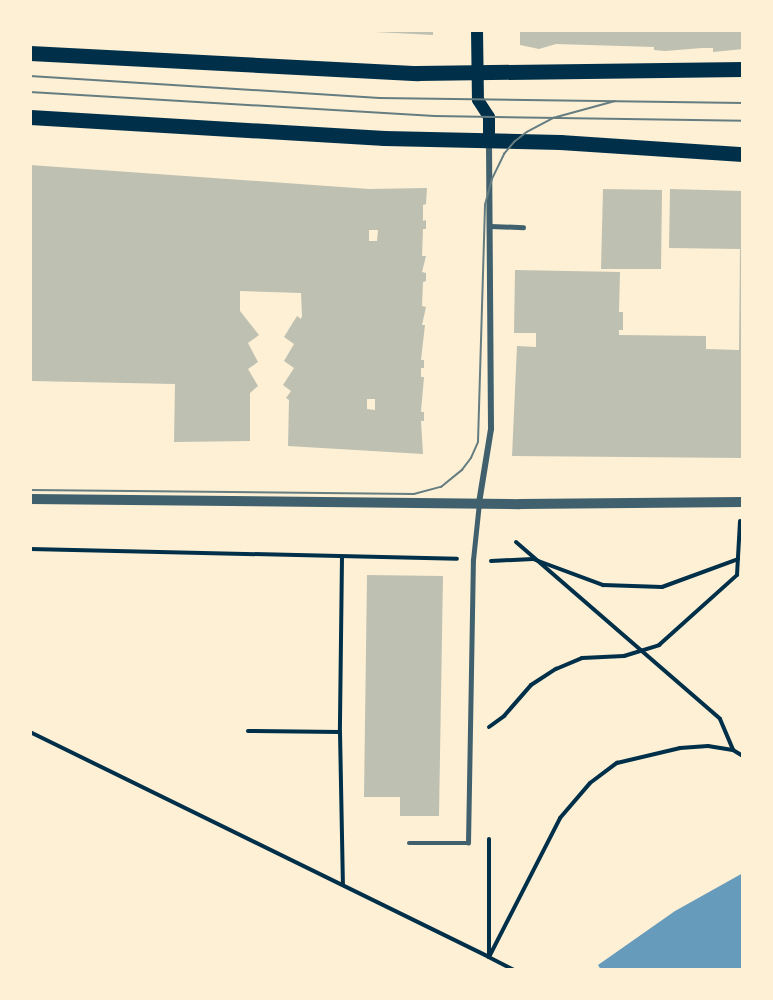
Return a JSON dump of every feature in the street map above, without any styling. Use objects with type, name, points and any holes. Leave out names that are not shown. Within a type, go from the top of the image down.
[{"type":"main road","points":[[477,30],[478,100],[489,117],[489,142]]},
{"type":"main road","points":[[30,52],[356,71],[476,73],[743,69]]},
{"type":"main road","points":[[30,117],[384,138],[610,145],[743,154]]},
{"type":"street","points":[[479,503],[491,429],[489,142]]},
{"type":"street","points":[[30,498],[479,503],[742,502]]},
{"type":"lane","points":[[490,226],[523,227]]},
{"type":"lane","points":[[409,843],[468,843],[473,560],[479,503]]},
{"type":"path","points":[[470,728],[489,727],[504,717],[531,685],[556,669],[582,658],[624,656],[659,645],[737,575],[742,502]]},
{"type":"path","points":[[516,542],[720,719],[733,750]]},
{"type":"path","points":[[30,549],[485,562],[533,559],[603,585],[662,587],[738,559]]},
{"type":"path","points":[[342,557],[340,732],[343,884]]},
{"type":"path","points":[[248,731],[340,732]]},
{"type":"path","points":[[30,732],[514,970]]},
{"type":"path","points":[[489,957],[560,818],[590,783],[616,763],[650,754],[708,746],[733,750],[743,756]]},
{"type":"water","points":[[743,873],[743,970],[601,970],[598,965],[675,911]]},
{"type":"building","points":[[375,30],[433,30],[433,35],[375,32]]},
{"type":"building","points":[[520,30],[743,30],[743,49],[713,52],[713,48],[665,51],[654,50],[654,47],[556,44],[539,49],[520,45]]},
{"type":"building","points":[[30,165],[369,189],[427,188],[426,204],[423,205],[423,221],[426,220],[426,229],[423,229],[422,256],[426,256],[422,272],[426,273],[426,281],[423,282],[422,306],[426,307],[422,325],[425,325],[421,360],[424,360],[424,368],[421,368],[421,377],[424,377],[421,412],[424,412],[424,421],[421,421],[423,454],[288,446],[289,400],[286,398],[291,391],[283,385],[294,368],[284,361],[294,344],[284,337],[297,316],[301,319],[301,293],[240,291],[240,311],[259,335],[248,343],[258,362],[248,369],[258,386],[250,393],[250,441],[174,442],[175,384],[30,381]],"holes":[[[369,230],[378,230],[377,241],[369,241]],[[367,399],[375,399],[375,410],[367,409]]]},
{"type":"building","points":[[603,189],[662,190],[661,269],[601,269]]},
{"type":"building","points":[[670,189],[743,191],[743,458],[512,456],[517,346],[536,347],[536,333],[514,333],[515,270],[620,272],[619,312],[623,312],[623,330],[619,330],[619,335],[706,336],[706,349],[739,350],[740,249],[669,248]]},
{"type":"building","points":[[367,575],[443,576],[439,816],[400,816],[400,797],[364,797]]},
{"type":"tram line","points":[[30,76],[379,98],[743,103]]},
{"type":"tram line","points":[[30,92],[434,116],[743,121]]},
{"type":"tram line","points":[[30,490],[414,494],[441,487],[462,470],[471,458],[478,442],[485,205],[492,179],[504,154],[527,132],[553,118],[615,101]]}]
